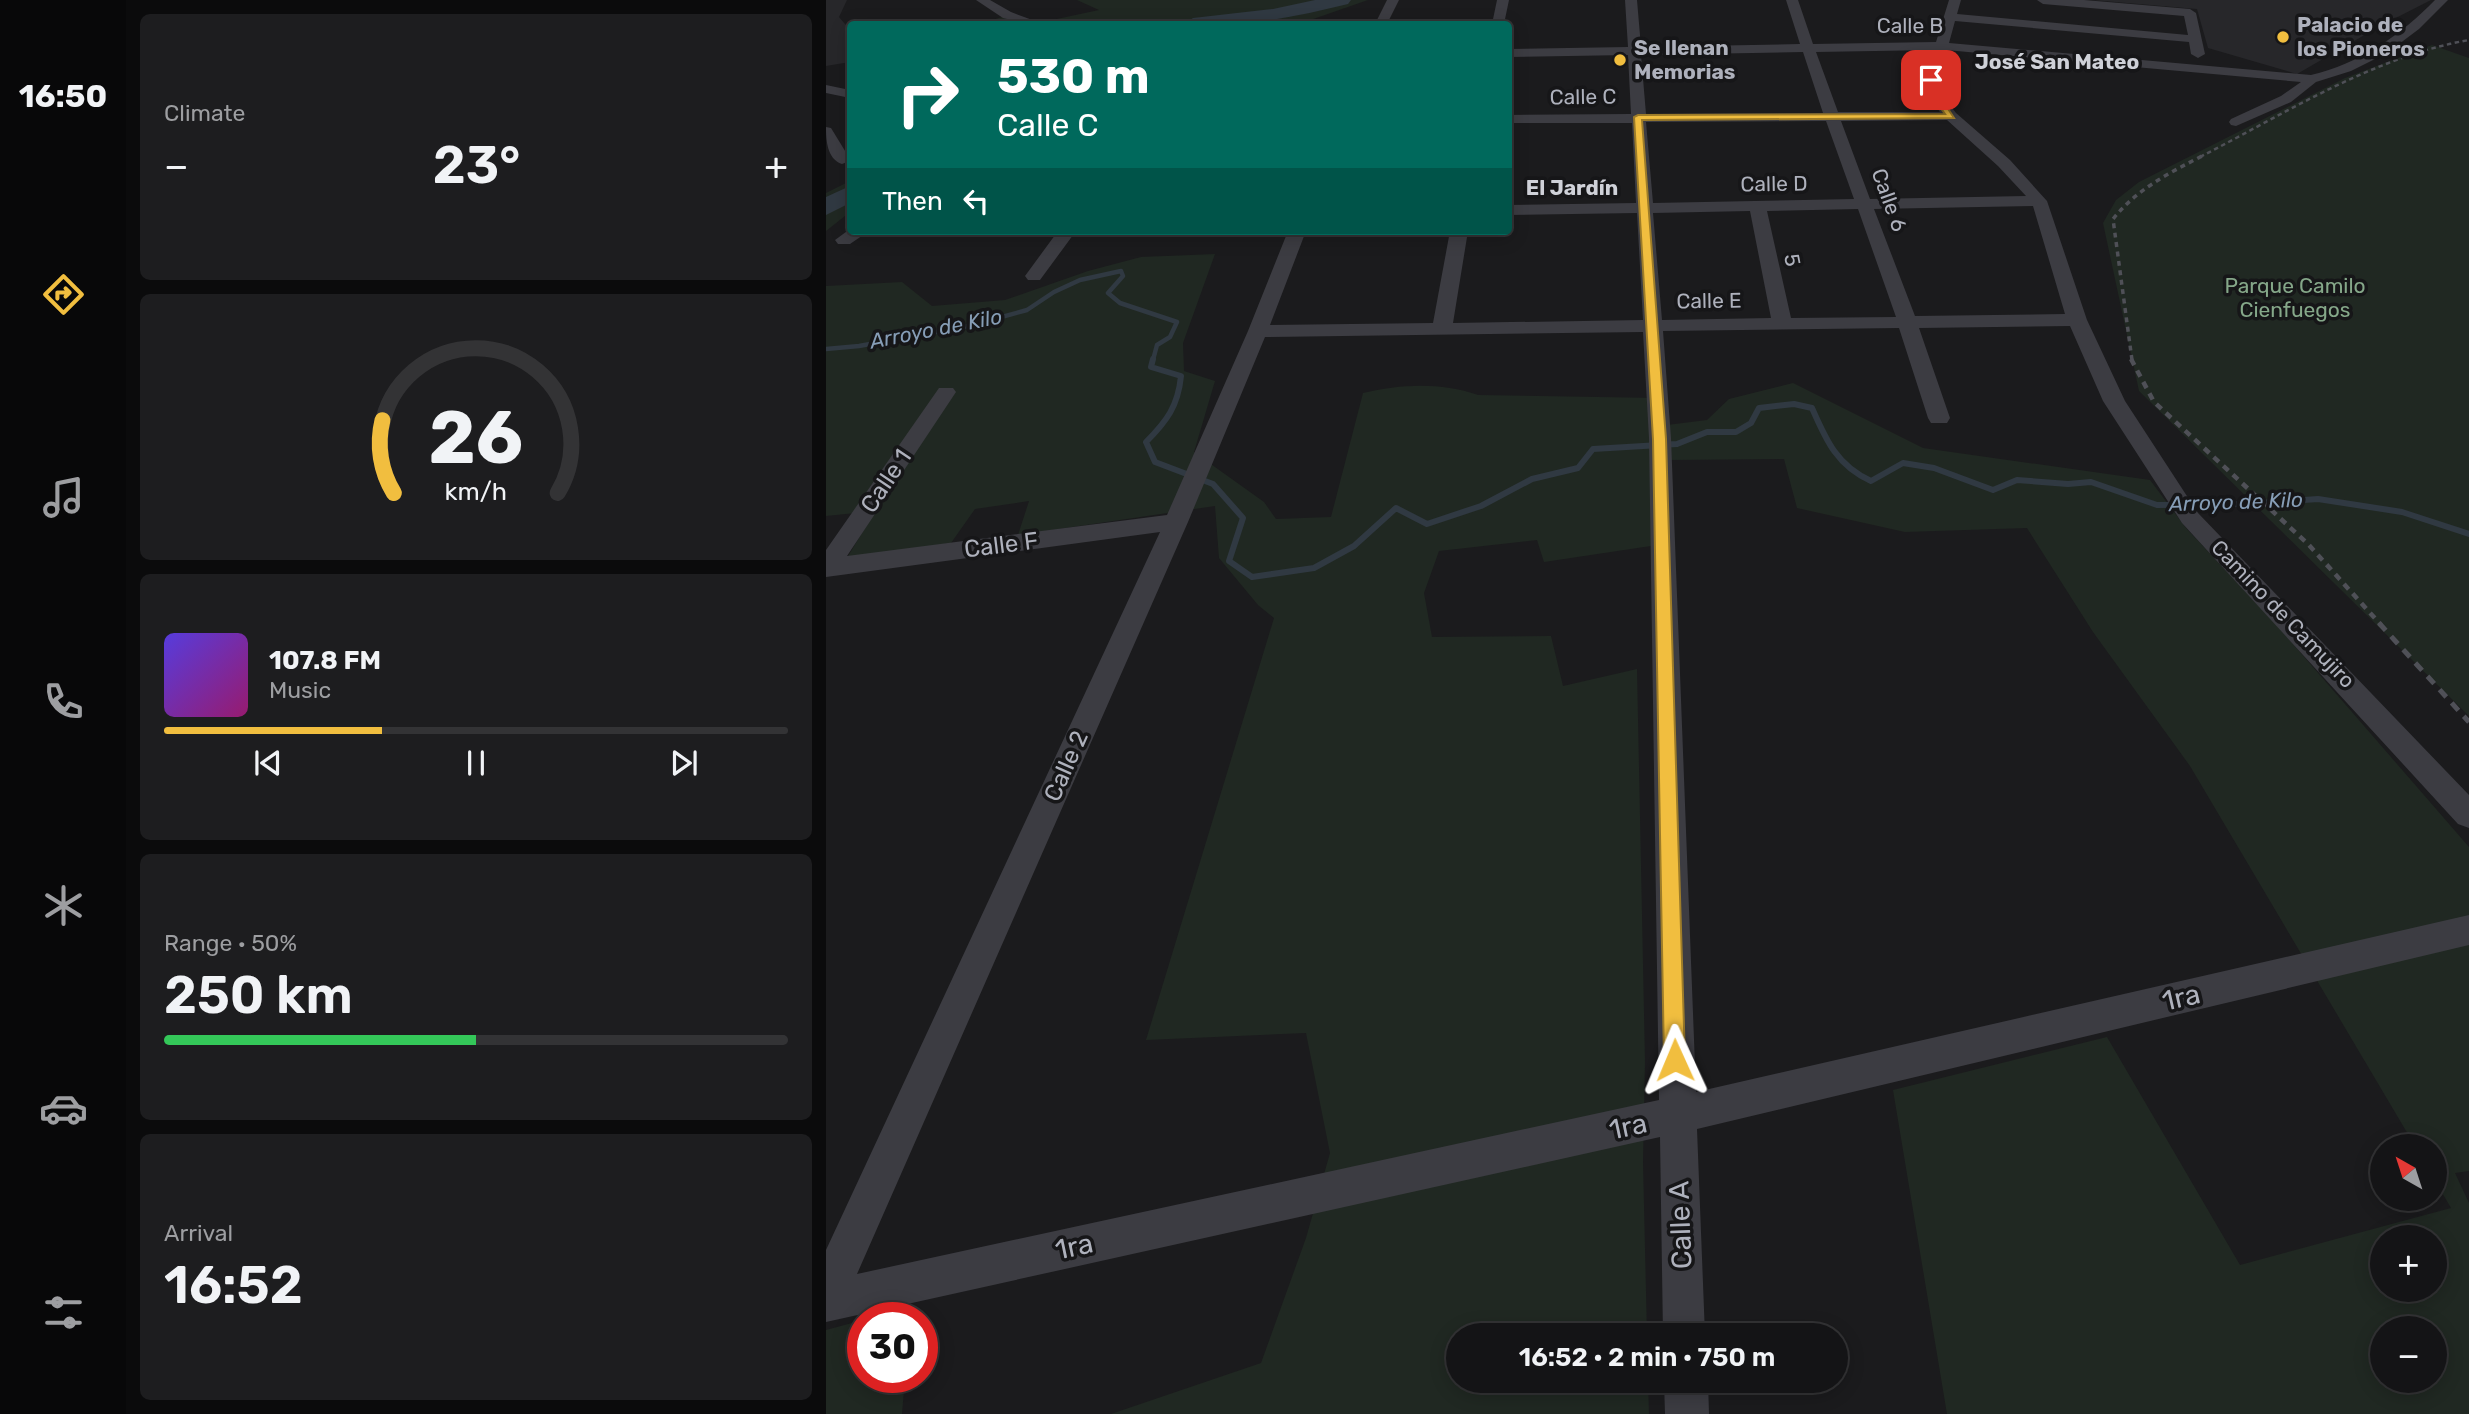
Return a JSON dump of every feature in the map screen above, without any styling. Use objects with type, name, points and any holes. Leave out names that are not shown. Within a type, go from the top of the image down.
[{"type":"street","points":[[982,0],[1007,15],[1029,20]]},
{"type":"street","points":[[1382,21],[1393,0]]},
{"type":"street","points":[[1499,21],[1503,0]]},
{"type":"street","name":"Calle A","points":[[1631,0],[1660,446],[1684,1323]]},
{"type":"street","name":"Calle 6","points":[[1792,0],[1807,48],[1909,321],[1939,418]]},
{"type":"street","name":"Camino de Camujiro","points":[[1955,0],[1931,80],[1936,96],[1951,116],[2004,163],[2039,201],[2077,320],[2114,401],[2190,518],[2469,815]]},
{"type":"street","points":[[2043,0],[2190,13],[2202,68]]},
{"type":"street","points":[[2236,122],[2286,99],[2305,87],[2311,79],[2340,71],[2382,49],[2408,33],[2442,0]]},
{"type":"street","points":[[1948,18],[2194,39]]},
{"type":"street","name":"Calle B","points":[[1512,53],[1940,46],[2311,79]]},
{"type":"street","points":[[826,89],[847,93]]},
{"type":"street","name":"Calle C","points":[[1512,119],[1951,116]]},
{"type":"street","points":[[826,131],[842,159]]},
{"type":"street","name":"Calle D","points":[[1512,210],[2039,201]]},
{"type":"street","name":"5","points":[[1759,207],[1782,323]]},
{"type":"street","points":[[844,240],[853,235]]},
{"type":"street","points":[[1034,276],[1064,235]]},
{"type":"street","name":"Calle 2","points":[[826,1298],[1176,522],[1258,331],[1295,235]]},
{"type":"street","points":[[1441,328],[1458,235]]},
{"type":"street","name":"Calle E","points":[[1258,331],[2077,320]]},
{"type":"street","name":"Calle 1","points":[[827,568],[946,392]]},
{"type":"street","name":"Calle F","points":[[827,568],[1176,522]]},
{"type":"street","name":"1ra","points":[[826,1298],[1676,1115],[2469,930]]},
{"type":"street","points":[[1686,1393],[1687,1414]]},
{"type":"shaded area","points":[[826,0],[847,0],[839,17],[847,26],[847,62],[826,66]]},
{"type":"shaded area","name":"Palacio de los Pioneros","points":[[2092,0],[2431,0],[2297,74],[2208,48],[2197,9]]},
{"type":"green space","points":[[1077,0],[1368,0],[1308,21],[1047,21],[1099,10]]},
{"type":"green space","points":[[1002,17],[1026,21],[989,21]]},
{"type":"green space","name":"Parque Camilo Cienfuegos","points":[[2432,45],[2469,58],[2469,716],[2139,391],[2103,223],[2116,200],[2139,182],[2345,78]]},
{"type":"green space","points":[[847,182],[847,214],[826,231],[826,193]]},
{"type":"green space","points":[[1215,254],[1183,343],[1184,371],[1215,381],[1194,452],[1264,502],[1276,519],[1331,517],[1363,393],[1406,386],[1435,386],[1478,395],[1658,398],[1667,425],[1707,420],[1729,399],[1793,383],[1923,448],[2150,480],[2186,528],[2273,621],[2469,847],[2469,1171],[2455,1173],[2469,1203],[2469,1414],[1947,1414],[1893,1090],[2107,1037],[2240,1265],[2370,1230],[2370,1302],[2447,1302],[2447,1225],[2388,1225],[2451,1208],[2447,1201],[2447,1134],[2408,1134],[2190,766],[2093,632],[2027,528],[1905,532],[1797,508],[1784,459],[1669,460],[1664,544],[1544,562],[1537,540],[1439,551],[1424,593],[1432,637],[1551,636],[1563,686],[1637,669],[1645,1062],[1643,1162],[1647,1323],[1446,1323],[1446,1393],[1648,1393],[1649,1414],[1111,1414],[1261,1363],[1306,1238],[1330,1153],[1306,1033],[1146,1040],[1274,618],[1258,605],[1219,558],[1215,506],[1018,535],[1029,501],[975,509],[951,543],[847,558],[875,511],[826,516],[826,286],[902,282],[932,306],[1005,300],[1088,271],[1141,257]]},
{"type":"green space","points":[[847,1324],[847,1393],[904,1393],[902,1414],[826,1414],[826,1330]]},
{"type":"waterway","points":[[1217,21],[1273,14],[1342,0]]},
{"type":"waterway","points":[[826,208],[847,195]]},
{"type":"waterway","name":"Arroyo de Kilo","points":[[826,349],[859,346],[969,326],[1027,310],[1054,292],[1080,280],[1121,271],[1123,276],[1108,293],[1120,303],[1177,322],[1170,337],[1157,345],[1153,360]]},
{"type":"waterway","name":"Arroyo de Kilo","points":[[1153,359],[1151,367],[1181,376],[1170,412],[1146,442],[1155,462],[1213,484],[1243,518],[1229,561],[1252,577],[1314,568],[1354,546],[1396,508],[1427,524],[1481,506],[1532,479],[1578,468],[1593,449],[1677,444],[1707,432],[1736,432],[1751,423],[1759,408],[1794,404],[1812,408],[1841,460],[1871,481],[1903,463],[1934,468],[1993,490],[2017,480],[2068,484],[2091,482],[2157,505],[2244,504],[2318,499],[2402,512],[2469,534]]},
{"type":"railway","points":[[2200,157],[2364,73],[2433,48],[2469,40]]},
{"type":"railway","points":[[2132,360],[2113,219],[2143,190],[2204,155]]},
{"type":"railway","points":[[2131,359],[2154,402],[2308,544],[2381,625]]},
{"type":"railway","points":[[2379,623],[2469,722]]},
{"type":"place","name":"Palacio de los Pioneros","points":[[2283,37]]},
{"type":"place","name":"Se llenan Memorias","points":[[1620,60]]},
{"type":"district","name":"José San Mateo","points":[[2057,62]]},
{"type":"district","name":"El Jardín","points":[[1572,188]]},
{"type":"route","points":[[1675,1060],[1660,439],[1638,117],[1951,116],[1936,96],[1931,80]]}]
